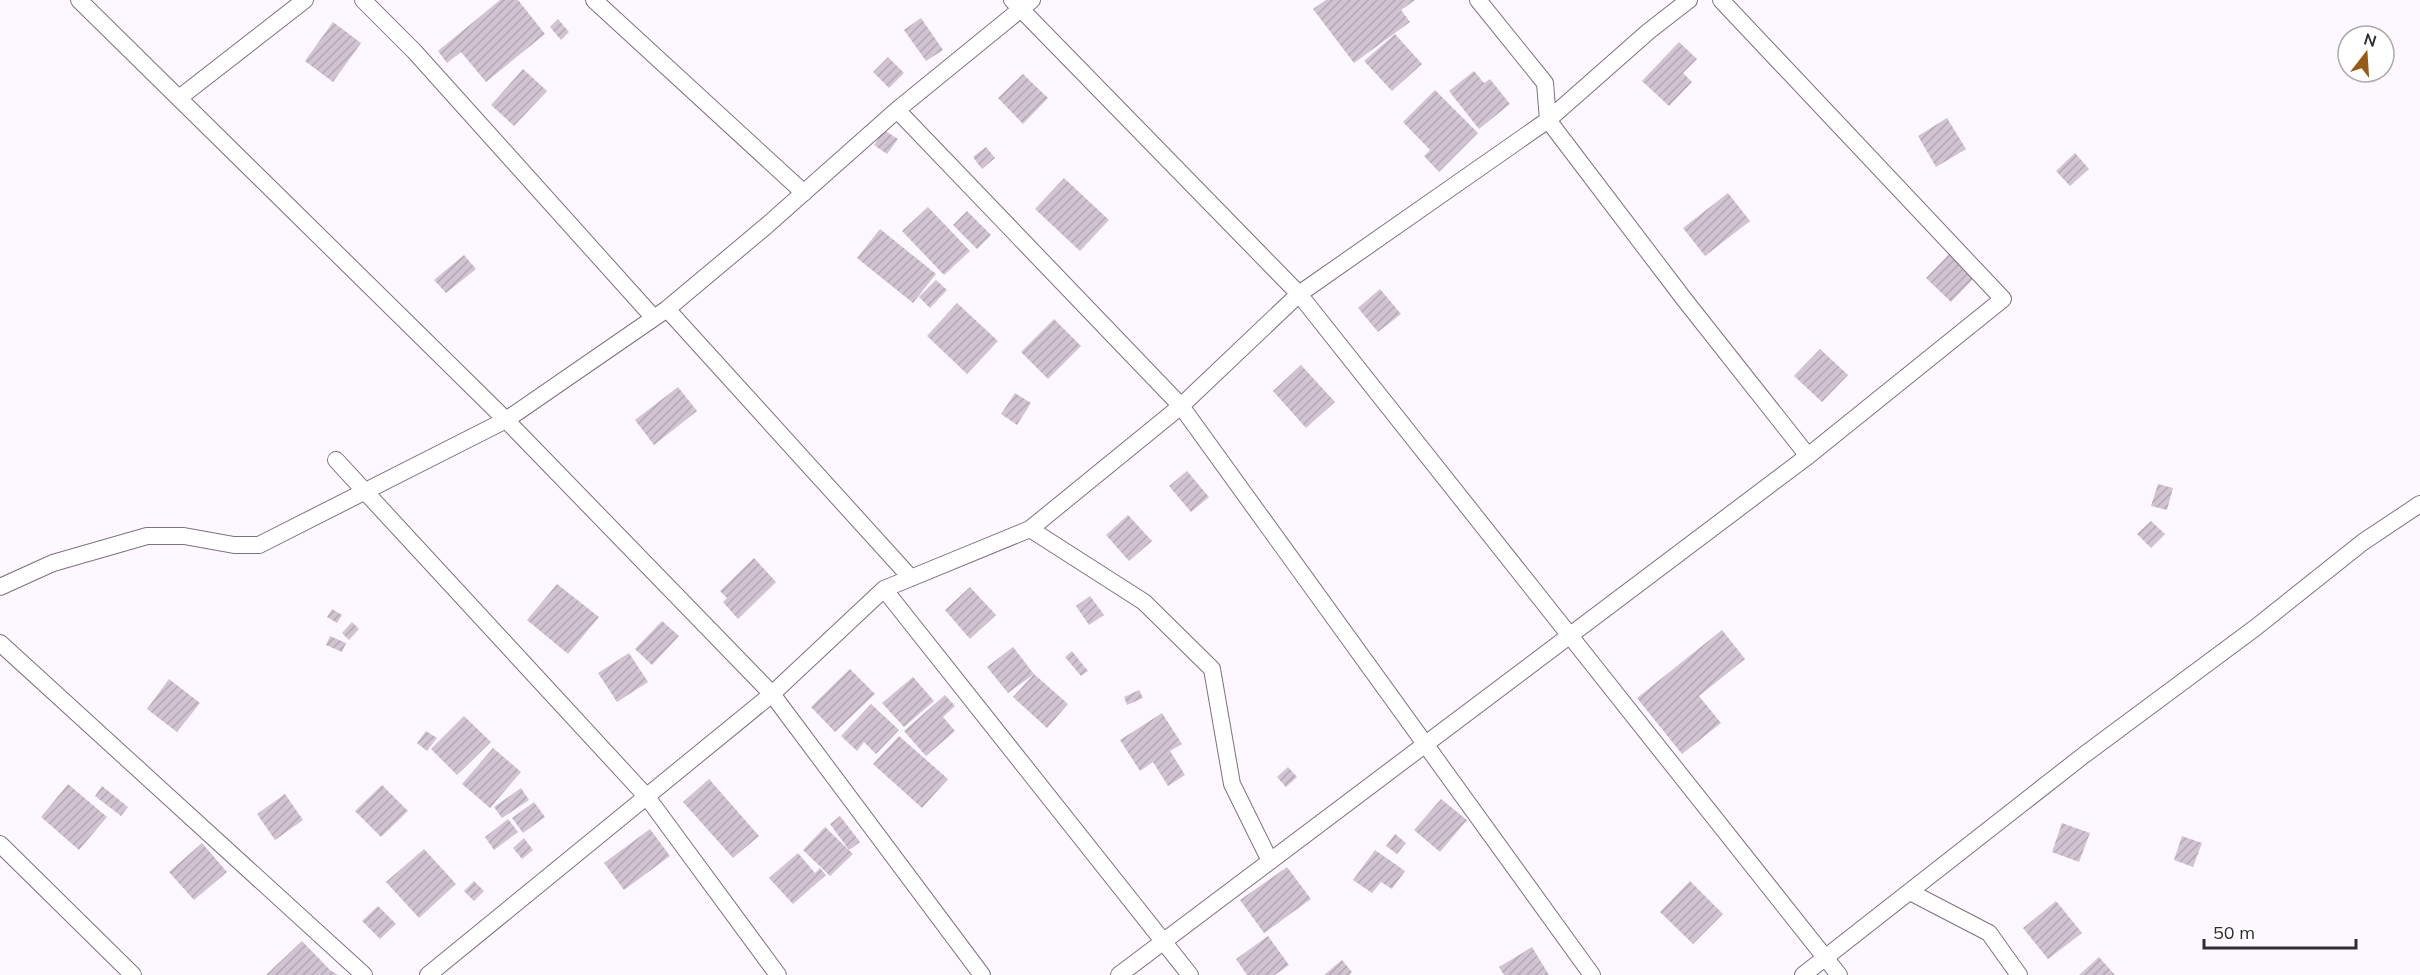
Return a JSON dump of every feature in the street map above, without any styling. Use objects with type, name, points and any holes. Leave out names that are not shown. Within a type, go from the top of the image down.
[{"type":"street","points":[[79,0],[506,420],[772,694],[982,975]]},
{"type":"street","points":[[179,98],[305,0]]},
{"type":"street","points":[[363,0],[414,51],[911,578]]},
{"type":"street","points":[[594,0],[804,193]]},
{"type":"street","points":[[1478,0],[1545,83],[1548,120],[1684,299],[1808,456]]},
{"type":"street","points":[[428,975],[772,694],[884,589],[1030,529],[1180,406],[1299,294],[1548,120],[1649,31],[1689,0]]},
{"type":"street","points":[[1119,975],[1808,456],[2003,299],[1721,0]]},
{"type":"street","points":[[0,587],[53,563],[147,536],[184,536],[234,545],[259,545],[506,420],[661,314],[804,193],[1021,3],[1299,294],[1839,975]]},
{"type":"street","points":[[897,110],[1180,406],[1592,975]]},
{"type":"street","points":[[336,460],[647,797],[778,975]]},
{"type":"street","points":[[1803,975],[2084,755],[2255,628],[2363,542],[2420,504]]},
{"type":"street","points":[[1030,529],[1143,602],[1212,669],[1232,784],[1270,861]]},
{"type":"street","points":[[884,589],[1190,975]]},
{"type":"street","points":[[0,643],[364,975]]},
{"type":"street","points":[[0,844],[133,975]]},
{"type":"street","points":[[1910,892],[1989,933],[2019,975]]},
{"type":"building","points":[[500,0],[518,0],[545,34],[486,82],[461,52],[447,63],[438,51]]},
{"type":"building","points":[[1326,0],[1415,0],[1401,10],[1410,22],[1354,63],[1313,9]]},
{"type":"building","points":[[921,18],[943,50],[926,61],[904,30]]},
{"type":"building","points":[[558,19],[569,32],[561,40],[550,27]]},
{"type":"building","points":[[333,22],[361,43],[333,82],[305,61]]},
{"type":"building","points":[[1395,34],[1422,64],[1392,91],[1364,61]]},
{"type":"building","points":[[1679,42],[1697,59],[1683,73],[1692,82],[1669,106],[1642,81]]},
{"type":"building","points":[[888,57],[904,73],[889,88],[873,72]]},
{"type":"building","points":[[523,69],[547,91],[514,126],[491,105]]},
{"type":"building","points":[[1474,71],[1484,83],[1490,79],[1510,104],[1479,129],[1449,91]]},
{"type":"building","points":[[1023,74],[1048,98],[1023,124],[998,98]]},
{"type":"building","points":[[1435,90],[1478,133],[1439,172],[1424,156],[1430,150],[1403,122]]},
{"type":"building","points":[[1947,118],[1966,149],[1936,167],[1918,136]]},
{"type":"building","points":[[884,130],[898,139],[887,154],[874,145]]},
{"type":"building","points":[[986,147],[995,158],[982,169],[973,157]]},
{"type":"building","points":[[2075,153],[2089,169],[2070,186],[2056,171]]},
{"type":"building","points":[[1064,178],[1109,220],[1080,251],[1035,209]]},
{"type":"building","points":[[1728,193],[1750,221],[1705,256],[1683,228]]},
{"type":"building","points":[[928,207],[970,251],[944,275],[902,231]]},
{"type":"building","points":[[967,211],[991,235],[977,249],[953,225]]},
{"type":"building","points":[[880,229],[936,274],[913,303],[857,258]]},
{"type":"building","points":[[1951,252],[1976,276],[1951,302],[1926,278]]},
{"type":"building","points":[[464,255],[476,269],[446,293],[434,280]]},
{"type":"building","points":[[936,280],[947,290],[930,308],[919,297]]},
{"type":"building","points":[[1380,289],[1401,314],[1378,332],[1358,308]]},
{"type":"building","points":[[957,303],[998,341],[967,374],[927,336]]},
{"type":"building","points":[[1054,319],[1081,346],[1048,379],[1021,352]]},
{"type":"building","points":[[1820,349],[1848,375],[1822,402],[1794,376]]},
{"type":"building","points":[[1301,365],[1335,402],[1306,428],[1273,391]]},
{"type":"building","points":[[678,387],[697,411],[654,445],[635,420]]},
{"type":"building","points":[[1015,393],[1031,403],[1017,425],[1001,414]]},
{"type":"building","points":[[1187,471],[1209,497],[1191,512],[1169,486]]},
{"type":"building","points":[[2158,484],[2173,488],[2167,510],[2151,506]]},
{"type":"building","points":[[1128,515],[1152,541],[1129,561],[1106,535]]},
{"type":"building","points":[[2151,521],[2165,534],[2151,548],[2137,534]]},
{"type":"building","points":[[754,558],[776,582],[738,619],[723,602],[727,598],[720,591]]},
{"type":"building","points":[[557,584],[599,617],[568,654],[527,620]]},
{"type":"building","points":[[970,587],[996,615],[970,639],[945,610]]},
{"type":"building","points":[[1090,596],[1104,615],[1089,625],[1076,606]]},
{"type":"building","points":[[332,609],[342,615],[337,623],[327,617]]},
{"type":"building","points":[[662,621],[679,636],[652,665],[635,649]]},
{"type":"building","points":[[352,622],[359,629],[349,640],[342,633]]},
{"type":"building","points":[[1722,630],[1745,659],[1699,696],[1721,723],[1682,754],[1637,698]]},
{"type":"building","points":[[330,636],[346,643],[342,652],[326,645]]},
{"type":"building","points":[[1013,647],[1034,674],[1008,693],[987,667]]},
{"type":"building","points":[[1072,651],[1088,671],[1081,676],[1065,657]]},
{"type":"building","points":[[629,653],[648,682],[617,702],[598,673]]},
{"type":"building","points":[[850,669],[875,694],[835,732],[811,707]]},
{"type":"building","points":[[1034,674],[1068,704],[1047,728],[1013,697]]},
{"type":"building","points":[[913,677],[934,701],[904,727],[882,703]]},
{"type":"building","points":[[169,679],[200,703],[177,732],[147,709]]},
{"type":"building","points":[[1139,690],[1143,698],[1127,705],[1124,697]]},
{"type":"building","points":[[945,695],[955,706],[943,717],[955,731],[926,756],[904,731]]},
{"type":"building","points":[[871,704],[899,730],[876,754],[864,742],[857,751],[841,736]]},
{"type":"building","points":[[1162,713],[1182,744],[1170,751],[1185,775],[1168,786],[1153,762],[1140,771],[1120,740]]},
{"type":"building","points":[[464,716],[491,742],[457,775],[431,749]]},
{"type":"building","points":[[426,731],[437,738],[427,751],[417,743]]},
{"type":"building","points":[[899,736],[948,779],[922,808],[873,764]]},
{"type":"building","points":[[493,748],[521,772],[490,808],[462,784]]},
{"type":"building","points":[[1288,767],[1297,777],[1286,787],[1277,777]]},
{"type":"building","points":[[709,779],[759,836],[733,858],[683,802]]},
{"type":"building","points":[[68,784],[107,817],[79,850],[41,817]]},
{"type":"building","points":[[382,785],[408,811],[381,837],[355,811]]},
{"type":"building","points":[[102,786],[128,807],[121,816],[95,796]]},
{"type":"building","points":[[521,788],[529,800],[502,818],[494,807]]},
{"type":"building","points":[[285,794],[303,820],[275,840],[257,814]]},
{"type":"building","points":[[1441,799],[1467,820],[1440,852],[1414,830]]},
{"type":"building","points":[[534,802],[545,817],[523,833],[512,818]]},
{"type":"building","points":[[840,816],[860,842],[849,850],[830,824]]},
{"type":"building","points":[[508,819],[518,832],[494,850],[485,837]]},
{"type":"building","points":[[2062,823],[2090,833],[2079,862],[2052,852]]},
{"type":"building","points":[[825,827],[853,854],[830,876],[803,850]]},
{"type":"building","points":[[650,829],[670,856],[624,890],[604,863]]},
{"type":"building","points":[[1395,834],[1406,843],[1397,854],[1386,846]]},
{"type":"building","points":[[2182,836],[2202,843],[2193,867],[2174,860]]},
{"type":"building","points":[[524,838],[533,850],[522,859],[513,848]]},
{"type":"building","points":[[202,843],[227,872],[194,900],[169,872]]},
{"type":"building","points":[[424,849],[456,884],[419,918],[386,882]]},
{"type":"building","points":[[1375,850],[1405,871],[1392,889],[1381,882],[1372,893],[1353,880]]},
{"type":"building","points":[[798,853],[815,873],[820,868],[826,875],[793,904],[769,878]]},
{"type":"building","points":[[1287,867],[1311,899],[1264,933],[1240,900]]},
{"type":"building","points":[[474,881],[484,891],[474,901],[464,891]]},
{"type":"building","points":[[1690,881],[1723,914],[1693,944],[1660,912]]},
{"type":"building","points":[[2056,901],[2082,933],[2048,959],[2023,928]]},
{"type":"building","points":[[378,906],[396,924],[380,939],[362,921]]},
{"type":"building","points":[[1268,936],[1289,965],[1275,975],[1247,975],[1236,959]]},
{"type":"building","points":[[302,941],[330,970],[338,975],[266,975]]},
{"type":"building","points":[[1532,947],[1549,975],[1504,975],[1499,967]]},
{"type":"building","points":[[2099,957],[2115,975],[2079,975]]},
{"type":"building","points":[[1342,960],[1352,972],[1349,975],[1324,975]]}]
